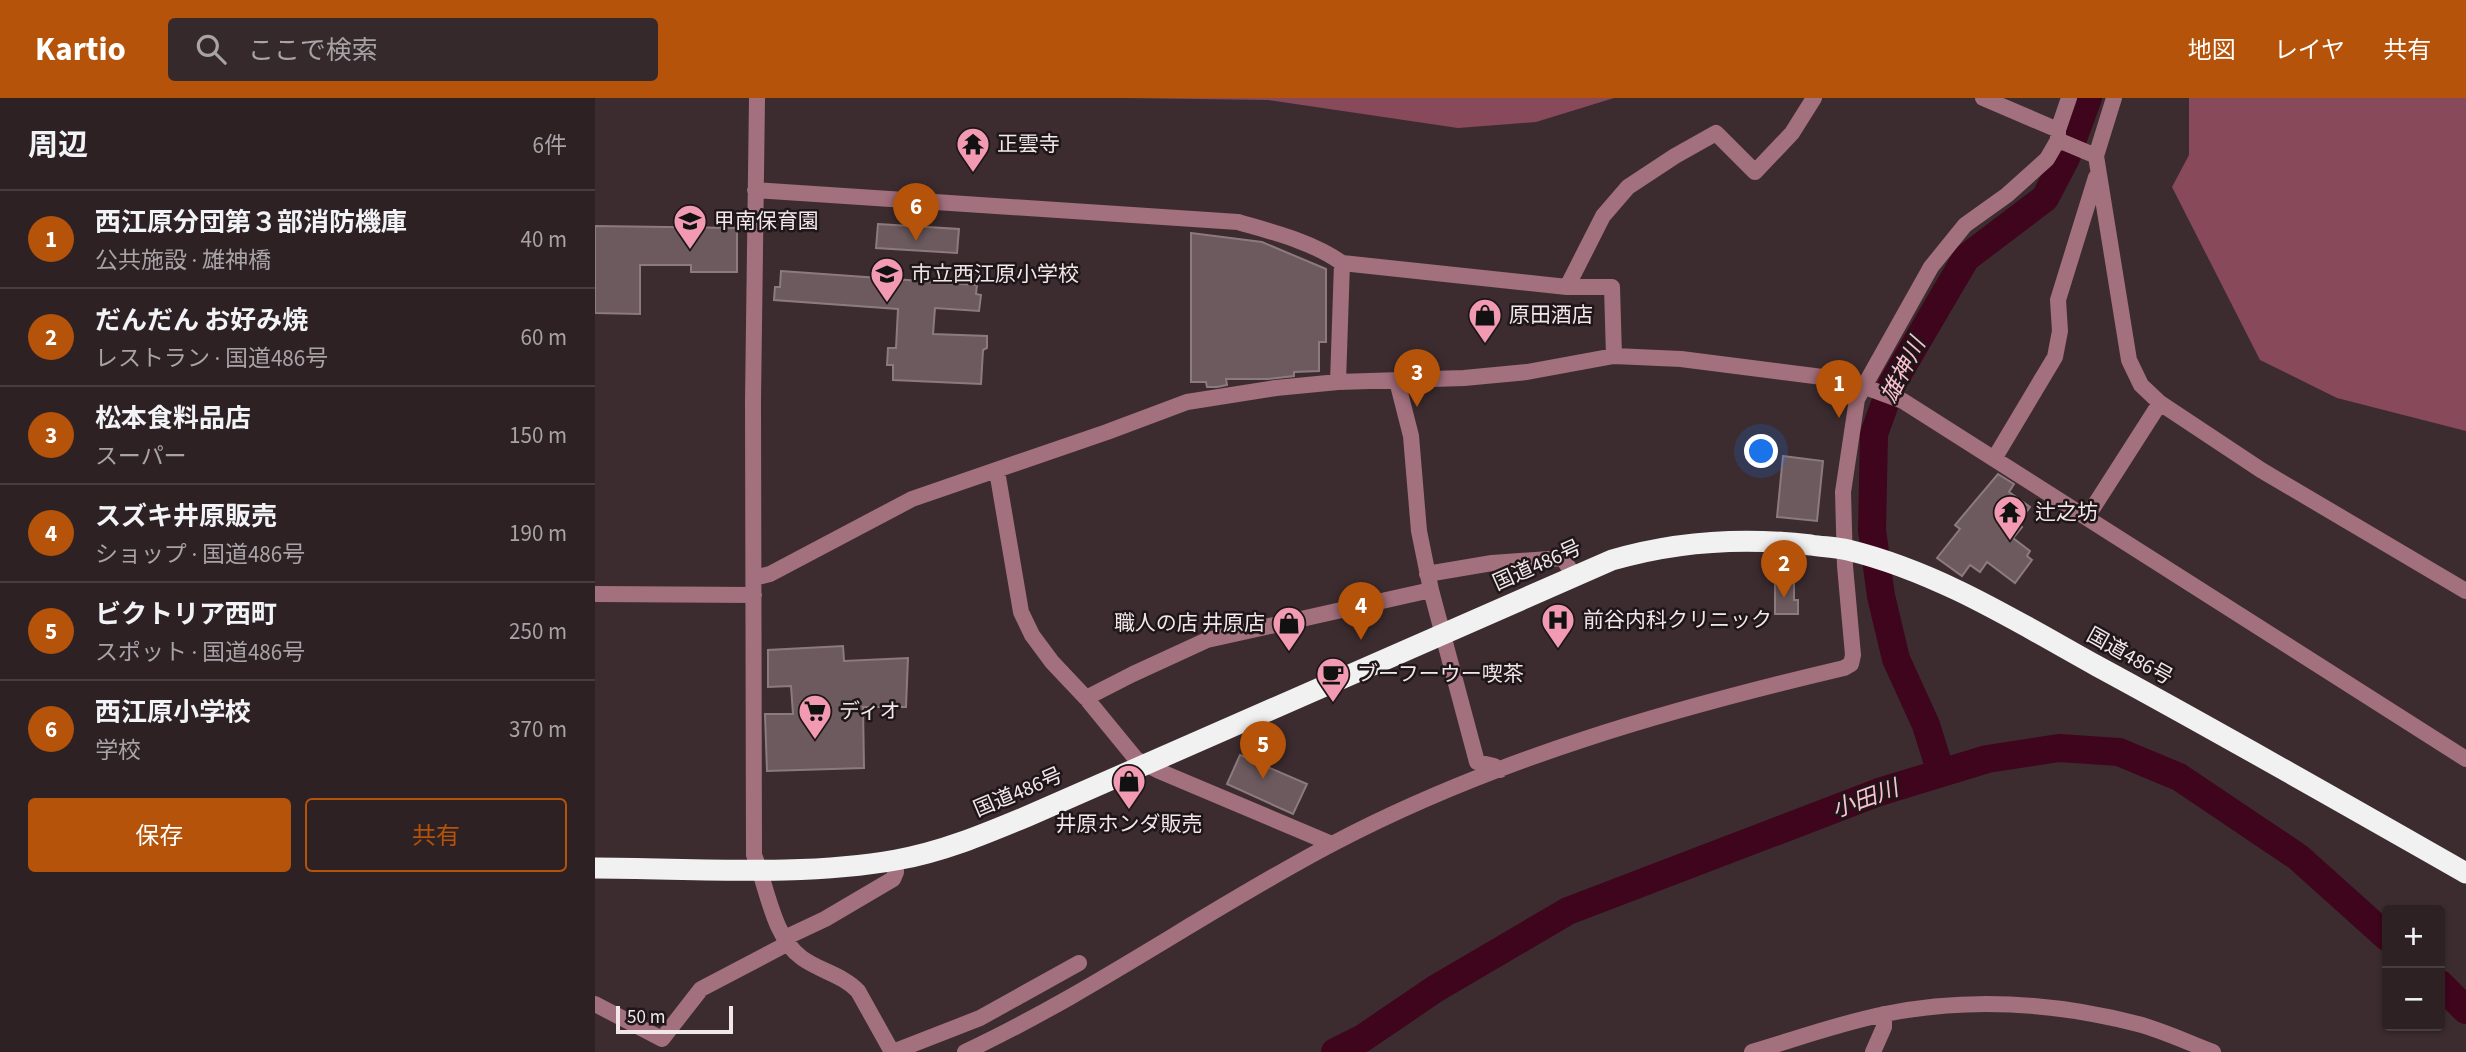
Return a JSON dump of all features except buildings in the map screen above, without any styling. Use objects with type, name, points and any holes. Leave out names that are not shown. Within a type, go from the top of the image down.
[{"type":"highway","name":"国道486号","points":[[595,868],[834,867],[895,860],[935,851],[982,835],[1612,560],[1644,551],[1711,541],[1775,541],[1848,550],[1901,565],[1951,586],[2223,735],[2466,873]]},
{"type":"street","points":[[757,98],[753,401],[754,855],[769,901],[786,940],[802,959],[851,983],[858,991],[893,1052],[981,1018],[1079,963]]},
{"type":"street","points":[[1567,287],[1603,216],[1628,187],[1716,133],[1755,172],[1792,133],[1814,98]]},
{"type":"street","points":[[1983,98],[2060,138],[2095,162],[2129,360],[2141,385],[2160,403],[2260,470],[2466,591]]},
{"type":"street","points":[[965,1052],[1083,991],[1332,844],[1417,804],[1577,741],[1744,691],[1851,663],[1853,655],[1845,479],[1857,399],[1867,387],[1931,267],[1965,225],[2007,195],[2047,159],[2060,138],[2069,98]]},
{"type":"street","points":[[1994,459],[2055,357],[2060,331],[2058,300],[2114,98]]},
{"type":"street","points":[[755,190],[1238,222],[1283,236],[1342,263],[1567,287],[1612,286],[1614,356]]},
{"type":"street","points":[[1338,382],[1342,263]]},
{"type":"street","points":[[595,594],[754,586],[770,574],[912,499],[1187,402],[1276,388],[1338,382],[1464,378],[1514,373],[1614,356],[1681,359],[1846,380],[1903,401],[2466,759]]},
{"type":"street","points":[[1397,380],[1411,436],[1419,531],[1442,634],[1477,762],[1500,770]]},
{"type":"street","points":[[2087,517],[2160,403]]},
{"type":"street","points":[[997,471],[1021,612],[1032,635],[1136,759],[1332,844]]},
{"type":"street","points":[[1086,698],[1207,640],[1492,563],[1563,558],[1573,575]]},
{"type":"street","points":[[595,1004],[662,1039],[701,989],[781,947],[791,935],[825,919],[893,879],[896,872],[895,860]]},
{"type":"street","points":[[1033,988],[1083,991]]},
{"type":"street","points":[[1752,1052],[1884,1014],[1916,1009],[1985,1005],[2039,1006],[2140,1025],[2213,1052]]},
{"type":"street","points":[[1873,1052],[1884,1027],[1884,1014]]},
{"type":"shaded area","points":[[1125,98],[1614,98],[1536,122],[1458,128],[1268,100]]},
{"type":"shaded area","points":[[2189,98],[2466,98],[2466,431],[2337,398],[2260,360],[2172,187],[2189,155]]},
{"type":"waterway","name":"雄神川","points":[[1941,773],[1926,725],[1896,659],[1881,596],[1872,530],[1874,434],[1892,384],[1966,258],[2045,198],[2066,158],[2088,98]]},
{"type":"waterway","name":"小田川","points":[[1335,1052],[1363,1038],[1435,989],[1568,911],[1879,792],[1987,759],[2059,748],[2119,752],[2179,777],[2298,857],[2382,933]]},
{"type":"waterway","name":"小田川","points":[[2445,989],[2466,1010]]},
{"type":"place","name":"正雲寺","points":[[973,174]]},
{"type":"place","name":"西江原小学校","points":[[916,241]]},
{"type":"place","name":"甲南保育園","points":[[690,251]]},
{"type":"place","name":"市立西江原小学校","points":[[887,304]]},
{"type":"place","name":"原田酒店","points":[[1485,345]]},
{"type":"place","name":"松本食料品店","points":[[1417,407]]},
{"type":"place","name":"西江原分団第３部消防機庫","points":[[1839,418]]},
{"type":"place","name":"辻之坊","points":[[2010,542]]},
{"type":"place","name":"だんだん お好み焼","points":[[1784,598]]},
{"type":"place","name":"スズキ井原販売","points":[[1361,640]]},
{"type":"place","name":"前谷内科クリニック","points":[[1558,650]]},
{"type":"place","name":"職人の店 井原店","points":[[1289,653]]},
{"type":"place","name":"ブーフーウー喫茶","points":[[1333,704]]},
{"type":"place","name":"ディオ","points":[[815,741]]},
{"type":"place","name":"ビクトリア西町","points":[[1263,779]]},
{"type":"place","name":"井原ホンダ販売","points":[[1129,811]]}]
